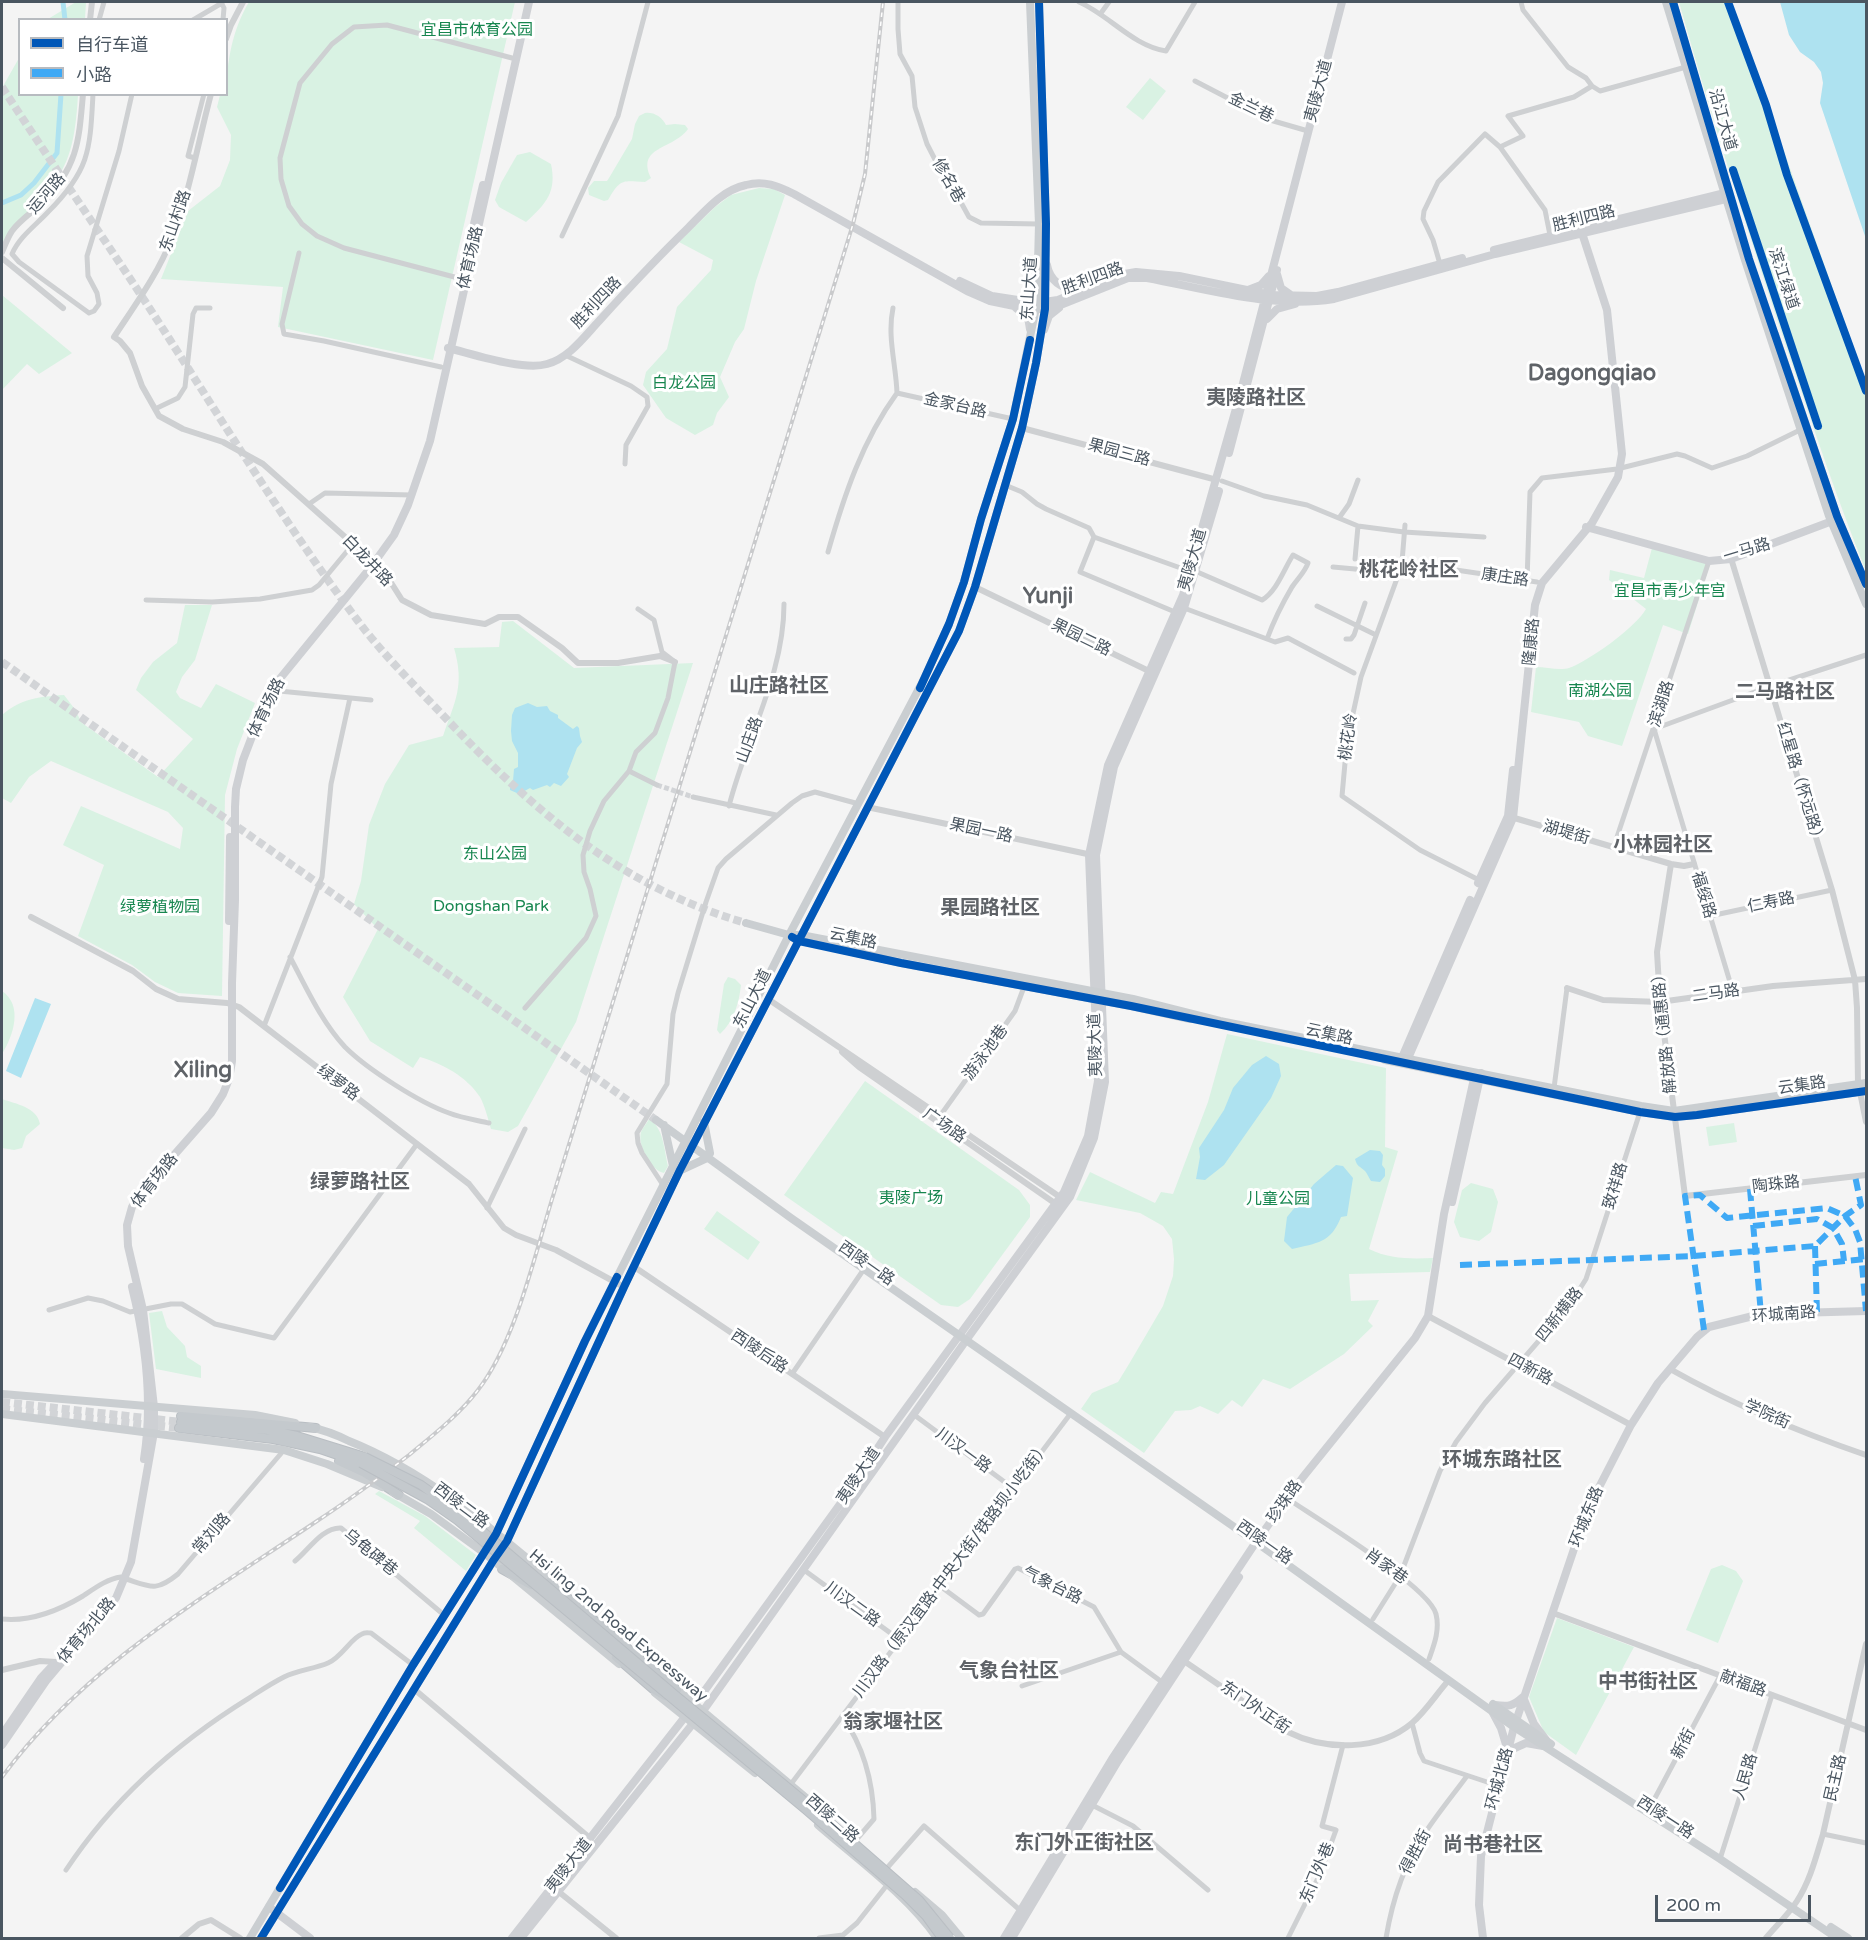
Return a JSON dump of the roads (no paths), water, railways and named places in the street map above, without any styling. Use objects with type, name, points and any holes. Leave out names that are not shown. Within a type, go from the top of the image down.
[{"type":"highway","name":"Hsi ling 2nd Road Expressway","points":[[180,1422],[297,1436],[363,1460],[421,1485],[506,1546],[674,1694],[831,1823],[919,1900],[950,1938]]},
{"type":"highway","name":"Hsi ling 2nd Road Expressway","points":[[180,1422],[273,1439],[363,1460],[427,1499],[457,1520],[805,1809],[905,1895],[926,1916],[942,1938]]},
{"type":"highway","points":[[180,1422],[316,1428]]},
{"type":"highway","points":[[273,1439],[345,1463],[399,1495]]},
{"type":"highway","points":[[506,1546],[677,1690]]},
{"type":"highway","points":[[502,1569],[525,1581],[542,1594],[653,1689],[670,1699]]},
{"type":"main road","name":"体育场路","points":[[409,495],[430,441],[462,279],[524,2]]},
{"type":"main road","name":"体育场路","points":[[151,1432],[152,1407],[141,1310],[128,1246],[128,1217],[146,1188],[211,1113],[229,1079],[232,1061],[230,1004],[236,789],[243,760],[271,690],[371,567],[400,524],[426,438],[441,368],[449,347],[529,2]]},
{"type":"main road","name":"东山大道","points":[[261,1938],[271,1912],[413,1665],[496,1534],[585,1341],[663,1185],[704,1122],[800,938],[949,624],[964,582],[1012,419],[1027,353],[1041,306],[1038,285],[1039,224],[1030,2]]},
{"type":"main road","name":"东山大道","points":[[691,1143],[789,935],[935,680],[959,630],[975,587],[1022,428],[1036,363],[1046,263],[1039,2]]},
{"type":"main road","name":"夷陵大道","points":[[522,1938],[694,1724],[804,1570],[1058,1200],[1088,1136],[1098,1081],[1098,997],[1093,855],[1114,767],[1192,571],[1219,480],[1263,326],[1308,131],[1344,2]]},
{"type":"main road","name":"夷陵大道","points":[[1274,272],[1344,2]]},
{"type":"main road","name":"沿江大道","points":[[1666,2],[1800,430],[1866,604]]},
{"type":"main road","name":"沿江大道","points":[[1673,2],[1727,196],[1834,517],[1866,584]]},
{"type":"main road","name":"胜利四路","points":[[449,347],[529,361],[544,361],[553,358],[576,339],[716,194],[740,182],[757,179],[775,180],[796,190],[967,285],[1012,303]]},
{"type":"main road","name":"胜利四路","points":[[449,347],[504,361],[536,366],[546,365],[565,356],[656,258],[716,201],[730,190],[762,182],[794,194],[967,291],[990,301],[1041,306],[1058,306],[1079,295],[1128,278],[1147,278],[1305,302],[1334,299],[1495,254],[1727,196]]},
{"type":"main road","name":"胜利四路","points":[[1268,297],[1317,296],[1338,292],[1550,235],[1579,232]]},
{"type":"main road","name":"隆康路","points":[[1403,1061],[1510,817],[1535,605],[1542,583],[1588,525],[1619,468],[1604,311],[1579,232]]},
{"type":"main road","points":[[1036,363],[1049,316],[1079,295],[1056,283],[1050,277],[1046,263]]},
{"type":"main road","points":[[1260,316],[1258,304],[1247,293],[1274,272],[1281,288],[1292,296]]},
{"type":"main road","points":[[1012,303],[1030,298],[1038,285]]},
{"type":"main road","name":"夷陵大道","points":[[1219,480],[1260,316],[1268,297]]},
{"type":"main road","points":[[1263,326],[1270,314],[1277,309],[1305,302]]},
{"type":"main road","points":[[1012,303],[1028,316],[1030,323],[1027,353]]},
{"type":"main road","name":"一马路","points":[[1588,525],[1709,561],[1731,557],[1834,517]]},
{"type":"main road","name":"隆康路","points":[[1403,1061],[1479,880],[1510,817],[1531,605],[1537,582],[1588,525]]},
{"type":"main road","name":"一马路","points":[[1588,525],[1709,556],[1731,557]]},
{"type":"main road","name":"夷陵大道","points":[[1152,672],[1184,608],[1192,571]]},
{"type":"main road","name":"云集路","points":[[746,923],[901,963],[1024,987],[1098,997],[1133,999],[1220,1021],[1640,1112],[1675,1114],[1863,1087]]},
{"type":"main road","name":"云集路","points":[[800,938],[1098,997]]},
{"type":"main road","name":"夷陵大道","points":[[512,1938],[695,1704],[851,1489],[885,1437],[1070,1197],[1094,1137],[1105,1082],[1098,997]]},
{"type":"main road","name":"云集路","points":[[1477,1076],[1554,1088],[1675,1114]]},
{"type":"main road","name":"珍珠路","points":[[1012,1938],[1118,1761],[1259,1542],[1306,1479],[1419,1340],[1430,1317],[1447,1203],[1477,1076]]},
{"type":"main road","points":[[676,1168],[708,1155],[704,1122]]},
{"type":"main road","name":"西陵一路","points":[[676,1168],[660,1123],[1259,1542],[1449,1680],[1492,1707]]},
{"type":"main road","name":"西陵一路","points":[[708,1155],[864,1269],[964,1335],[1071,1413],[1373,1619],[1515,1724],[1848,1938]]},
{"type":"main road","name":"东山大道","points":[[250,1938],[271,1912],[493,1561],[506,1546],[676,1168]]},
{"type":"main road","name":"环城南路","points":[[1704,1330],[1717,1324],[1761,1314],[1866,1311]]},
{"type":"main road","name":"珍珠路","points":[[1002,1938],[1021,1911],[1112,1758],[1303,1477],[1430,1317]]},
{"type":"main road","name":"环城东路","points":[[1515,1724],[1594,1497],[1631,1425],[1658,1383],[1704,1330]]},
{"type":"main road","name":"西陵二路","points":[[2,1394],[255,1415],[316,1428],[375,1451],[428,1481],[496,1534],[506,1546],[644,1657],[677,1690],[791,1784],[942,1915],[961,1938]]},
{"type":"main road","name":"西陵二路","points":[[2,1413],[284,1450],[327,1464],[399,1495],[431,1514],[483,1552],[783,1795],[926,1922],[937,1938]]},
{"type":"main road","name":"体育场北路","points":[[2,1745],[46,1681],[109,1608],[124,1578],[129,1562],[151,1432]]},
{"type":"main road","name":"体育场北路","points":[[2,1736],[41,1678],[98,1616],[124,1578]]},
{"type":"main road","points":[[1523,1697],[1534,1724],[1546,1744],[1526,1743],[1508,1751],[1492,1707],[1508,1707],[1523,1697]]},
{"type":"main road","name":"环城北路","points":[[1483,1938],[1479,1905],[1481,1856],[1515,1724]]},
{"type":"main road","name":"西陵一路","points":[[1794,1905],[1837,1938]]},
{"type":"main road","points":[[271,1912],[304,1938]]},
{"type":"main road","points":[[271,1912],[310,1938]]},
{"type":"main road","points":[[942,1915],[968,1938]]},
{"type":"street","points":[[90,18],[92,2]]},
{"type":"street","points":[[100,18],[104,2]]},
{"type":"street","points":[[196,18],[222,2],[223,18]]},
{"type":"street","points":[[228,33],[243,2]]},
{"type":"street","points":[[562,236],[618,116],[648,2]]},
{"type":"street","name":"修名巷","points":[[898,2],[900,54],[912,76],[915,107],[927,144],[969,217],[981,223],[1039,224]]},
{"type":"street","points":[[1079,2],[1101,13],[1149,46],[1166,51],[1195,2]]},
{"type":"street","points":[[1101,13],[1109,2]]},
{"type":"street","points":[[1521,2],[1523,10],[1569,67],[1600,91],[1686,67]]},
{"type":"street","points":[[462,279],[344,248],[317,236],[302,224],[289,206],[281,179],[280,158],[300,83],[332,44],[354,27],[387,25],[512,58]]},
{"type":"street","name":"金兰巷","points":[[1195,81],[1270,120],[1308,131]]},
{"type":"street","points":[[1500,147],[1523,136],[1508,116],[1574,97],[1592,86]]},
{"type":"street","name":"运河路","points":[[2,252],[13,230],[44,201],[69,167],[77,147],[83,96]]},
{"type":"street","points":[[93,96],[88,152],[82,170],[66,194],[28,232],[12,254],[19,262],[89,313],[94,311],[99,304],[99,299],[88,276],[87,256],[119,151],[132,96]]},
{"type":"street","points":[[195,158],[188,156],[203,96]]},
{"type":"street","name":"东山村路","points":[[114,337],[139,301],[165,254],[185,200],[211,96]]},
{"type":"street","points":[[1440,264],[1433,240],[1423,219],[1427,201],[1438,182],[1485,134],[1500,147],[1545,210],[1550,235]]},
{"type":"street","points":[[299,253],[282,324],[284,334],[441,368]]},
{"type":"street","points":[[2,258],[63,308]]},
{"type":"street","points":[[155,409],[182,394],[185,387],[193,314],[196,308],[210,308]]},
{"type":"street","points":[[828,552],[858,461],[876,424],[897,393],[890,338],[893,308]]},
{"type":"street","name":"白龙井路","points":[[114,337],[130,353],[142,386],[159,416],[183,429],[223,442],[263,464],[362,552],[390,581],[402,600],[431,615],[485,624],[498,617],[519,617],[562,648],[578,663],[618,663],[660,656],[675,662]]},
{"type":"street","points":[[565,356],[631,386],[647,397],[648,406],[626,444],[625,464]]},
{"type":"street","name":"金家台路","points":[[897,393],[1012,419]]},
{"type":"street","name":"果园三路","points":[[1022,428],[1219,480]]},
{"type":"street","points":[[1527,581],[1530,492],[1542,478],[1619,468],[1677,454],[1712,468],[1747,456],[1800,430]]},
{"type":"street","points":[[1219,480],[1264,496],[1307,505],[1358,526],[1485,537]]},
{"type":"street","points":[[1339,518],[1349,504],[1358,480]]},
{"type":"street","points":[[1005,485],[1022,492],[1046,509],[1089,528],[1094,537],[1192,571],[1262,600],[1266,598],[1293,555],[1308,563],[1278,610],[1267,639]]},
{"type":"street","points":[[309,504],[325,493],[409,495]]},
{"type":"street","points":[[1355,559],[1358,526]]},
{"type":"street","name":"桃花岭","points":[[1404,529],[1399,573],[1363,671],[1352,712],[1342,796],[1420,850],[1479,880]]},
{"type":"street","points":[[1094,537],[1080,572],[1175,612]]},
{"type":"street","points":[[146,600],[212,602],[260,599],[312,590],[319,585],[353,544]]},
{"type":"street","name":"红星路（怀远路）","points":[[1731,557],[1832,890],[1855,980],[1866,1122]]},
{"type":"street","name":"滨湖路","points":[[1614,846],[1709,561]]},
{"type":"street","name":"康庄路","points":[[1402,562],[1537,582]]},
{"type":"street","points":[[1333,567],[1399,573]]},
{"type":"street","name":"果园二路","points":[[975,587],[1152,672]]},
{"type":"street","name":"山庄路","points":[[729,806],[736,779],[778,660],[784,621],[784,603]]},
{"type":"street","points":[[1346,639],[1351,639],[1358,626],[1365,603]]},
{"type":"street","points":[[1317,606],[1377,635]]},
{"type":"street","points":[[1184,608],[1275,642],[1288,638],[1354,673]]},
{"type":"street","points":[[525,1008],[586,938],[596,916],[584,872],[583,855],[590,831],[604,801],[629,771],[636,752],[656,733],[668,698],[675,662],[662,652],[654,620],[638,609]]},
{"type":"street","points":[[1654,729],[1771,686],[1866,655]]},
{"type":"street","points":[[271,690],[371,700]]},
{"type":"street","points":[[264,1026],[322,877],[331,784],[350,698]]},
{"type":"street","name":"福绥路","points":[[1654,729],[1733,992]]},
{"type":"street","points":[[629,771],[657,785]]},
{"type":"street","points":[[663,1185],[642,1153],[637,1133],[667,1084],[673,1014],[718,868],[776,815],[802,796],[815,792],[863,805]]},
{"type":"street","points":[[693,797],[776,815]]},
{"type":"street","name":"果园一路","points":[[863,805],[1093,855]]},
{"type":"street","name":"湖堤街","points":[[1510,817],[1671,864],[1681,866],[1694,864]]},
{"type":"street","name":"解放路（通惠路）","points":[[1671,864],[1657,952],[1660,1002],[1685,1196]]},
{"type":"street","name":"仁寿路","points":[[1710,916],[1832,890]]},
{"type":"street","name":"绿萝路","points":[[31,917],[133,971],[156,989],[177,999],[230,1004],[239,1007],[469,1184],[504,1228],[511,1233],[556,1250],[624,1287]]},
{"type":"street","points":[[290,957],[330,1028],[357,1057],[418,1099],[449,1113],[489,1123]]},
{"type":"street","name":"二马路","points":[[1567,988],[1603,1000],[1660,1002],[1782,986],[1866,979]]},
{"type":"street","name":"游泳池巷","points":[[940,1116],[1015,1011],[1024,987]]},
{"type":"street","points":[[1554,1088],[1567,988]]},
{"type":"street","name":"广场路","points":[[768,999],[940,1116],[1058,1200]]},
{"type":"street","name":"广场路","points":[[835,1046],[859,1067],[1058,1200]]},
{"type":"street","name":"致祥路","points":[[1593,1260],[1640,1112]]},
{"type":"street","points":[[487,1208],[525,1129]]},
{"type":"street","points":[[49,1310],[88,1299],[103,1301],[130,1312],[182,1304],[215,1324],[244,1329],[274,1338],[417,1144]]},
{"type":"street","name":"陶珠路","points":[[1685,1196],[1866,1175]]},
{"type":"street","name":"四新横路","points":[[1373,1619],[1400,1576],[1440,1471],[1456,1442],[1485,1403],[1520,1365],[1581,1290],[1593,1260]]},
{"type":"street","name":"西陵后路","points":[[633,1266],[885,1437]]},
{"type":"street","points":[[792,1374],[864,1269]]},
{"type":"street","name":"四新路","points":[[1430,1317],[1631,1425]]},
{"type":"street","name":"学院街","points":[[1670,1368],[1695,1383],[1816,1437],[1866,1455]]},
{"type":"street","name":"川汉路（原汉宜路·中央大街/铁路坝小吃街）","points":[[791,1784],[1071,1413]]},
{"type":"street","name":"川汉一路","points":[[913,1414],[1014,1489]]},
{"type":"street","name":"常刘路","points":[[124,1578],[154,1587],[165,1584],[178,1574],[284,1450]]},
{"type":"street","name":"肖家巷","points":[[1291,1501],[1400,1576],[1425,1598],[1436,1613],[1437,1636],[1429,1659]]},
{"type":"street","name":"乌龟碑巷","points":[[295,1561],[312,1543],[332,1530],[341,1528],[444,1615]]},
{"type":"street","name":"气象台路","points":[[940,1586],[979,1615],[983,1614],[1015,1569],[1018,1569],[1094,1607],[1121,1652],[1162,1682]]},
{"type":"street","name":"川汉二路","points":[[804,1570],[900,1640]]},
{"type":"street","points":[[2,1619],[35,1618],[71,1603],[111,1578],[124,1578]]},
{"type":"street","name":"献福路","points":[[1552,1613],[1866,1730]]},
{"type":"street","points":[[66,1870],[80,1849],[128,1794],[171,1754],[223,1714],[284,1677],[311,1666],[327,1664],[339,1657],[362,1634],[372,1633],[413,1665]]},
{"type":"street","name":"民主路","points":[[1766,1938],[1794,1905],[1806,1886],[1823,1834],[1866,1644]]},
{"type":"street","points":[[1023,1686],[1121,1652]]},
{"type":"street","points":[[2,1670],[40,1661],[56,1662]]},
{"type":"street","name":"东门外正街","points":[[1184,1661],[1288,1732],[1323,1744],[1342,1745],[1384,1740],[1412,1723],[1449,1680]]},
{"type":"street","name":"新街","points":[[1649,1811],[1720,1676]]},
{"type":"street","points":[[414,1689],[591,1839]]},
{"type":"street","name":"人民路","points":[[1721,1857],[1772,1695]]},
{"type":"street","points":[[842,1716],[855,1734],[869,1769],[873,1800],[874,1819],[856,1840]]},
{"type":"street","points":[[1412,1723],[1424,1761],[1498,1786]]},
{"type":"street","name":"东门外巷","points":[[1288,1938],[1320,1874],[1336,1830],[1322,1826],[1342,1745]]},
{"type":"street","name":"得胜街","points":[[1386,1938],[1398,1889],[1408,1863],[1424,1833],[1467,1776]]},
{"type":"street","points":[[1092,1806],[1133,1826],[1208,1890]]},
{"type":"street","points":[[888,1868],[924,1826],[1021,1911]]},
{"type":"street","points":[[1823,1834],[1866,1843]]},
{"type":"street","points":[[819,1938],[843,1935],[857,1923],[887,1886]]},
{"type":"street","points":[[559,1892],[616,1938]]},
{"type":"street","points":[[182,1938],[199,1924],[211,1920],[240,1938]]},
{"type":"water","points":[[1780,2],[1866,2],[1866,239],[1820,103],[1823,83],[1821,72],[1814,62],[1800,52],[1789,35]]},
{"type":"water","points":[[528,703],[537,707],[547,706],[573,729],[577,726],[582,742],[577,748],[567,774],[569,777],[561,786],[554,783],[550,787],[547,785],[533,790],[530,788],[519,794],[510,790],[510,787],[516,787],[513,781],[514,769],[518,767],[518,753],[512,741],[512,715],[515,708]]},
{"type":"water","points":[[35,998],[51,1004],[21,1078],[6,1071]]},
{"type":"water","points":[[1266,1056],[1279,1064],[1281,1076],[1271,1098],[1224,1165],[1205,1180],[1196,1179],[1200,1157],[1199,1148],[1224,1110],[1233,1088],[1252,1065]]},
{"type":"water","points":[[1370,1150],[1380,1151],[1383,1155],[1382,1165],[1385,1169],[1385,1176],[1380,1182],[1371,1181],[1355,1159]]},
{"type":"water","points":[[1336,1165],[1343,1166],[1353,1178],[1347,1216],[1341,1217],[1333,1232],[1322,1241],[1292,1249],[1284,1241],[1287,1217],[1314,1184]]},
{"type":"waterway","points":[[63,2],[65,18]]},
{"type":"waterway","points":[[2,203],[21,195],[34,183],[57,153],[61,96]]},
{"type":"tunnel","points":[[2,87],[150,308],[285,518],[358,621],[387,656],[506,779],[578,839],[616,865],[657,888],[700,907],[746,923]]},
{"type":"tunnel","points":[[2,662],[656,1120]]},
{"type":"tunnel","points":[[657,785],[693,797]]},
{"type":"tunnel","points":[[2,1402],[181,1422]]},
{"type":"tunnel","points":[[2,1409],[179,1428]]},
{"type":"railway","points":[[2,1777],[34,1737],[108,1667],[189,1606],[364,1489],[436,1432],[463,1408],[478,1390],[503,1348],[523,1297],[853,224],[865,174],[883,2]]},
{"type":"district","name":"Dagongqiao","points":[[1592,374]]},
{"type":"district","name":"夷陵路社区","points":[[1256,399]]},
{"type":"district","name":"桃花岭社区","points":[[1409,571]]},
{"type":"district","name":"Yunji","points":[[1048,597]]},
{"type":"district","name":"山庄路社区","points":[[779,687]]},
{"type":"district","name":"二马路社区","points":[[1785,693]]},
{"type":"district","name":"小林园社区","points":[[1663,846]]},
{"type":"district","name":"果园路社区","points":[[990,909]]},
{"type":"district","name":"Xiling","points":[[203,1071]]},
{"type":"district","name":"绿萝路社区","points":[[360,1183]]},
{"type":"district","name":"环城东路社区","points":[[1502,1461]]},
{"type":"district","name":"气象台社区","points":[[1009,1672]]},
{"type":"district","name":"中书街社区","points":[[1648,1683]]},
{"type":"district","name":"翁家堰社区","points":[[893,1723]]},
{"type":"district","name":"东门外正街社区","points":[[1084,1844]]},
{"type":"district","name":"尚书巷社区","points":[[1493,1846]]},
{"type":"park label","name":"宜昌市体育公园","points":[[477,31]]},
{"type":"park label","name":"白龙公园","points":[[684,384]]},
{"type":"park label","name":"宜昌市青少年宫","points":[[1670,592]]},
{"type":"park label","name":"南湖公园","points":[[1600,692]]},
{"type":"park label","name":"东山公园","points":[[495,855]]},
{"type":"park label","name":"Dongshan Park","points":[[491,907]]},
{"type":"park label","name":"绿萝植物园","points":[[160,908]]},
{"type":"park label","name":"夷陵广场","points":[[911,1199]]},
{"type":"park label","name":"儿童公园","points":[[1278,1200]]}]
